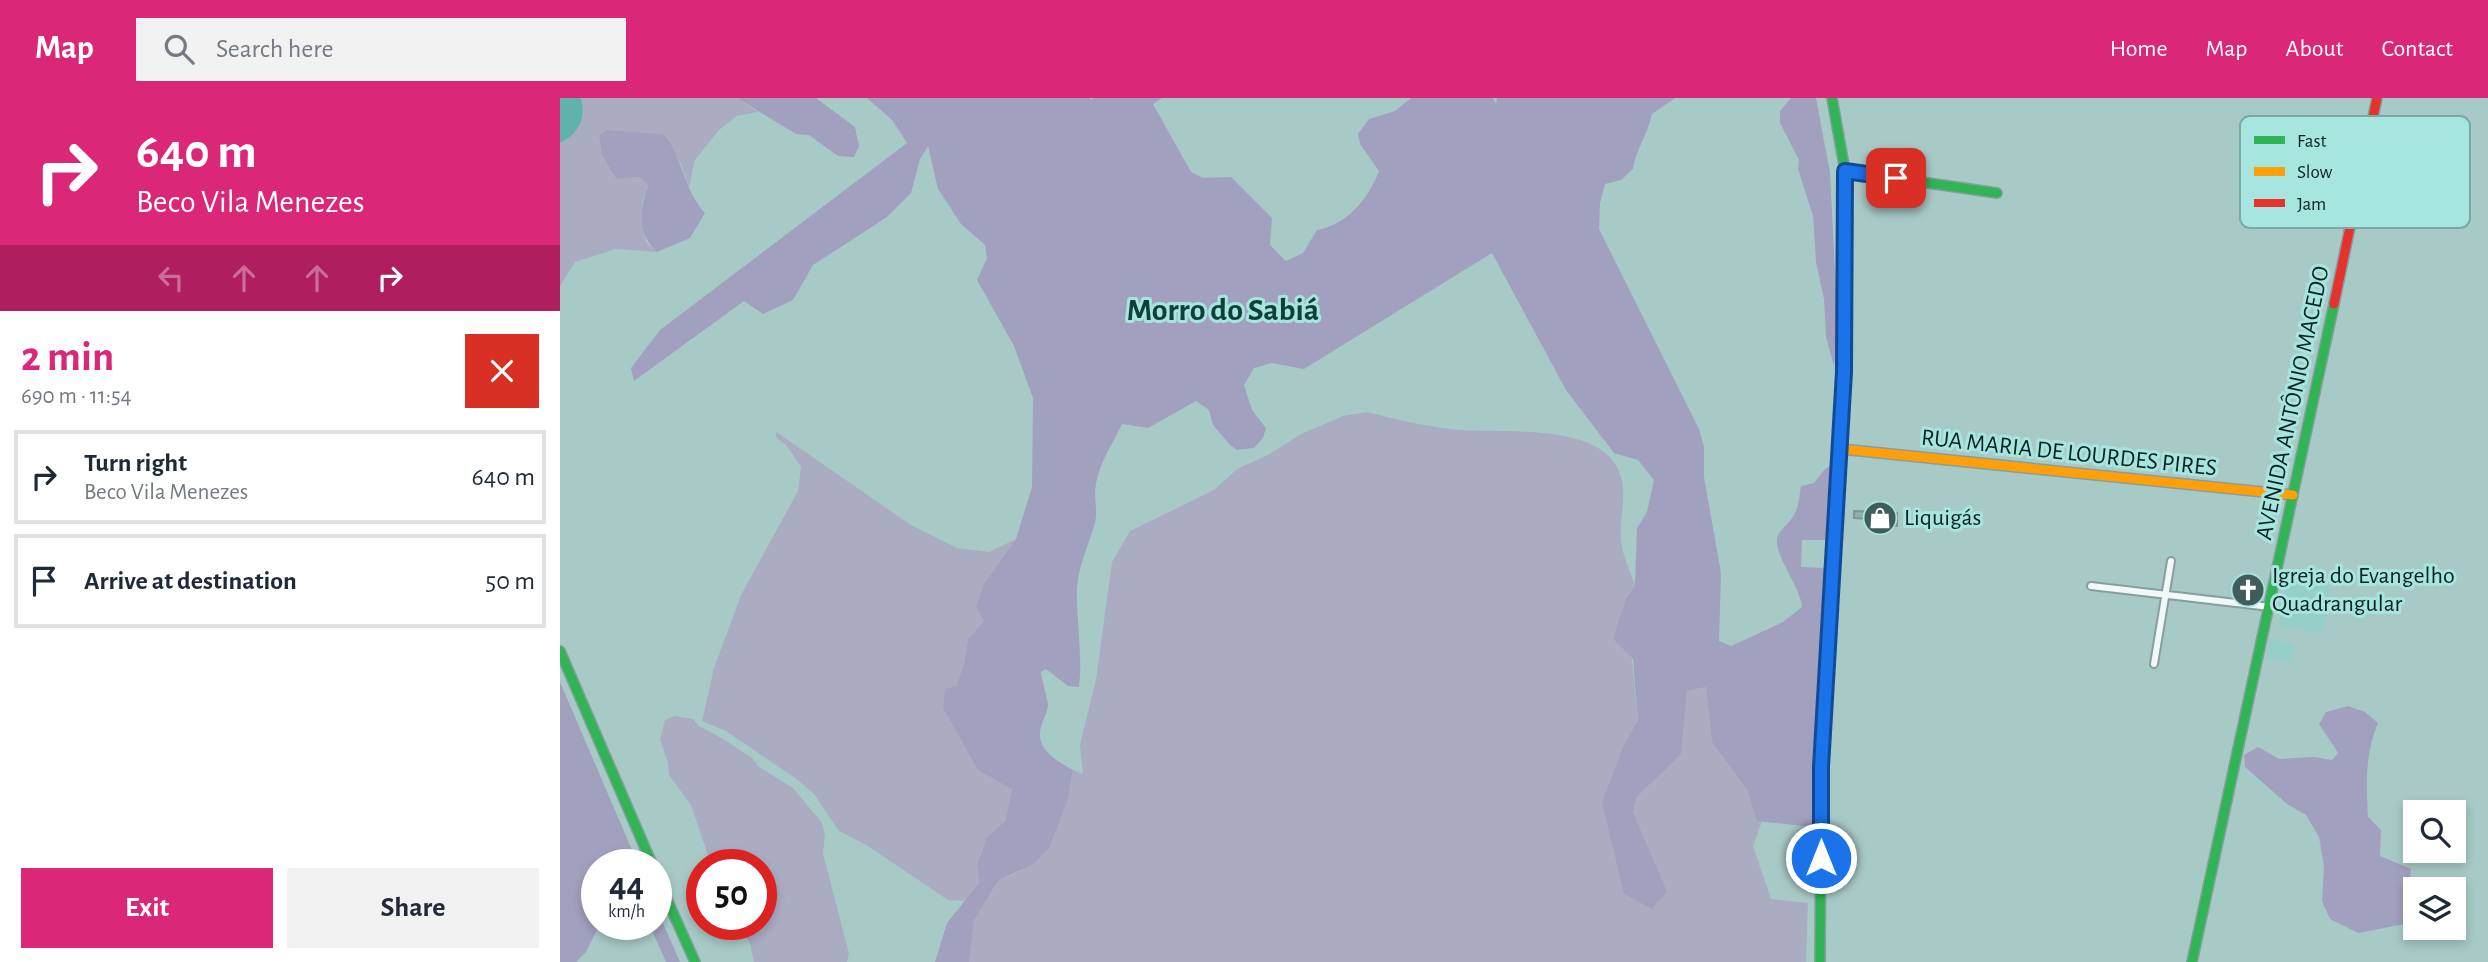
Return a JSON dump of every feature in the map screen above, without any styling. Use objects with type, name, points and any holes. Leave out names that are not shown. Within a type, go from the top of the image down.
[{"type":"main road","points":[[1820,962],[1821,767],[1844,372],[1845,171],[1832,98]]},
{"type":"main road","name":"AVENIDA ANTÔNIO MACEDO","points":[[2373,116],[2377,98]]},
{"type":"main road","points":[[1845,171],[1997,193]]},
{"type":"main road","name":"AVENIDA ANTÔNIO MACEDO","points":[[2192,962],[2349,228]]},
{"type":"main road","name":"RUA MARIA DE LOURDES PIRES","points":[[1840,449],[2293,495]]},
{"type":"main road","points":[[560,651],[646,849]]},
{"type":"main road","points":[[672,910],[695,962]]},
{"type":"street","points":[[2154,664],[2171,561]]},
{"type":"street","points":[[2091,586],[2270,607]]},
{"type":"shaded area","points":[[560,98],[581,98],[582,119],[572,135],[560,143]]},
{"type":"shaded area","points":[[581,98],[737,98],[758,112],[737,116],[719,130],[695,160],[689,187],[681,164],[664,134],[609,130],[602,155],[616,179],[641,177],[648,186],[642,202],[646,242],[657,252],[616,249],[575,262],[560,286],[560,143],[579,125]]},
{"type":"shaded area","points":[[737,98],[816,98],[855,127],[859,146],[854,157],[838,156],[809,135],[796,134]]},
{"type":"shaded area","points":[[867,98],[1162,98],[1153,104],[1191,172],[1203,178],[1231,177],[1272,218],[1270,245],[1286,261],[1303,253],[1317,230],[1338,222],[1356,209],[1363,200],[1379,171],[1360,144],[1358,134],[1369,119],[1395,111],[1411,98],[1493,98],[1496,104],[1497,98],[1675,98],[1652,114],[1633,169],[1621,180],[1605,184],[1600,203],[1599,229],[1699,429],[1704,447],[1704,477],[1721,573],[1719,641],[1731,646],[1783,622],[1802,607],[1798,591],[1780,556],[1777,537],[1796,511],[1801,486],[1814,483],[1830,466],[1826,540],[1802,540],[1801,567],[1825,568],[1814,827],[1757,821],[1747,790],[1712,742],[1706,687],[1687,691],[1681,754],[1637,797],[1633,812],[1667,891],[1652,909],[1624,894],[1602,802],[1623,746],[1638,720],[1633,659],[1613,639],[1626,599],[1635,585],[1637,528],[1647,512],[1654,480],[1638,460],[1614,453],[1566,390],[1492,253],[1304,369],[1272,363],[1254,368],[1244,385],[1252,410],[1266,428],[1263,438],[1254,448],[1237,450],[1230,445],[1213,425],[1209,410],[1196,401],[1148,428],[1122,424],[1098,476],[1095,489],[1095,521],[1078,581],[1079,687],[1068,686],[1046,669],[1041,672],[1048,706],[1040,730],[1041,740],[1051,756],[1073,770],[1068,799],[1049,848],[1035,863],[998,881],[974,920],[969,962],[935,962],[947,923],[979,883],[977,865],[987,837],[1005,821],[1012,789],[978,770],[943,708],[945,689],[956,686],[964,664],[968,639],[984,621],[976,606],[985,582],[1016,539],[1032,487],[1033,398],[1014,346],[977,280],[987,258],[985,245],[961,224],[938,189],[928,146],[920,159],[911,193],[887,217],[813,265],[793,300],[763,314],[744,301],[634,381],[631,368],[660,330],[907,143],[892,120]]},
{"type":"shaded area","points":[[1791,98],[1816,98],[1830,173],[1838,329],[1834,366],[1826,337],[1813,216],[1798,169],[1799,160],[1780,123],[1780,111]]},
{"type":"shaded area","points":[[608,130],[664,134],[692,195],[705,213],[690,238],[657,252],[651,245],[643,230],[642,221],[648,186],[641,177],[616,179],[602,155],[599,135]]},
{"type":"shaded area","points":[[1367,412],[1440,428],[1522,431],[1574,438],[1597,447],[1613,461],[1623,488],[1622,545],[1635,585],[1626,599],[1638,720],[1623,746],[1602,802],[1667,891],[1633,812],[1637,797],[1681,753],[1686,691],[1706,687],[1712,742],[1747,790],[1757,820],[1762,821],[1753,846],[1771,899],[1808,903],[1806,962],[969,962],[974,919],[998,881],[1018,872],[1068,799],[1073,770],[1083,774],[1080,745],[1096,679],[1112,562],[1130,531],[1214,490],[1237,469],[1268,455],[1301,434],[1343,416]]},
{"type":"shaded area","points":[[775,431],[911,525],[957,548],[989,552],[1016,539],[985,582],[984,621],[968,639],[964,664],[956,686],[1012,789],[1005,821],[987,837],[977,865],[979,883],[967,901],[948,900],[868,846],[839,831],[814,794],[795,778],[726,731],[702,721],[714,668],[741,595],[798,491],[801,467],[787,446],[777,438]]},
{"type":"shaded area","points":[[2288,580],[2331,588],[2322,634],[2279,626]]},
{"type":"shaded area","points":[[2270,639],[2294,644],[2291,662],[2266,657]]},
{"type":"shaded area","points":[[560,682],[632,849],[581,849],[581,940],[592,940],[586,952],[576,962],[560,962]]},
{"type":"shaded area","points":[[2348,706],[2365,712],[2378,723],[2367,769],[2368,817],[2381,830],[2380,856],[2411,869],[2410,877],[2403,877],[2403,924],[2358,933],[2330,919],[2322,901],[2324,867],[2319,837],[2306,815],[2287,804],[2245,767],[2244,755],[2258,747],[2279,759],[2314,757],[2332,760],[2338,753],[2319,724],[2326,712]]},
{"type":"shaded area","points":[[675,716],[693,719],[699,726],[725,740],[752,758],[759,767],[793,788],[822,823],[825,835],[823,854],[849,953],[847,962],[754,962],[748,940],[777,940],[777,849],[706,849],[691,805],[669,775],[660,739],[665,720]]},
{"type":"shaded area","points":[[656,940],[670,940],[680,962],[666,962]]},
{"type":"building","name":"Liquigás","points":[[1854,511],[1897,513],[1897,526],[1874,525],[1874,519],[1854,518]]},
{"type":"building","name":"Igreja do Evangelho Quadrangular","points":[[2241,579],[2258,582],[2256,600],[2238,598]]},
{"type":"traffic: fast","points":[[1820,962],[1821,767],[1844,372],[1845,171],[1832,98]]},
{"type":"traffic: fast","points":[[1845,171],[1997,193]]},
{"type":"traffic: fast","points":[[2192,962],[2334,304]]},
{"type":"traffic: fast","points":[[560,651],[646,849]]},
{"type":"traffic: fast","points":[[672,911],[695,962]]},
{"type":"traffic: slow","points":[[1841,449],[2293,495]]},
{"type":"traffic: jam","points":[[2373,116],[2377,98]]},
{"type":"traffic: jam","points":[[2334,304],[2350,228]]},
{"type":"place","name":"Liquigás","points":[[1880,518]]},
{"type":"place","name":"Igreja do Evangelho Quadrangular","points":[[2248,590]]},
{"type":"district","name":"Morro do Sabiá","points":[[1223,310]]},
{"type":"route","points":[[1821,858],[1821,767],[1844,372],[1845,171],[1896,178]]}]
